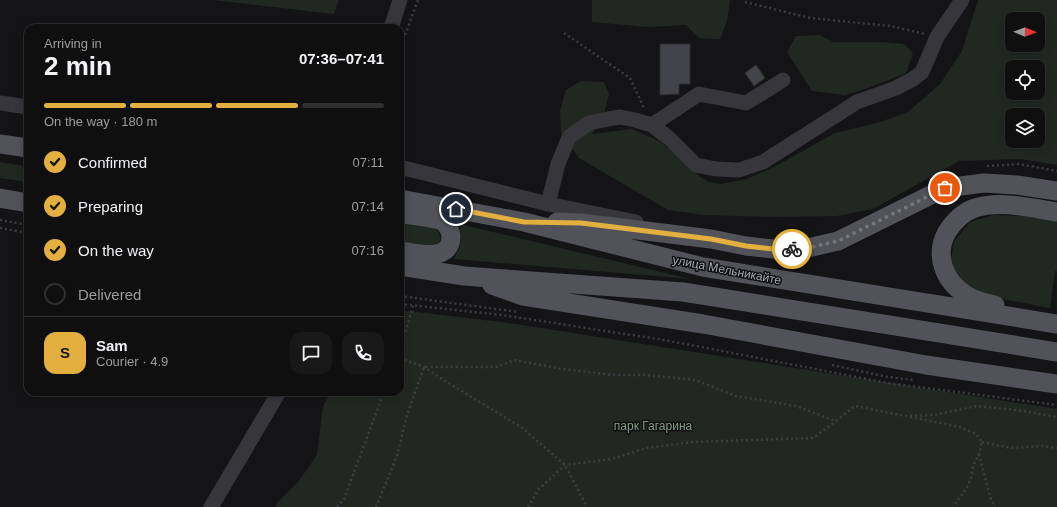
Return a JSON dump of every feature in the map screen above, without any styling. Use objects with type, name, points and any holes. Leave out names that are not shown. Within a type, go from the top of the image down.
[{"type":"main road","points":[[0,144],[24,147]]},
{"type":"main road","points":[[524,222],[581,223],[711,239],[746,246],[782,250],[812,247],[838,241],[945,188],[984,183],[1017,185],[1057,191]]},
{"type":"main road","points":[[0,198],[24,203]]},
{"type":"main road","name":"улица Мельникайте","points":[[404,200],[524,222],[703,267],[1050,323]]},
{"type":"main road","points":[[1050,323],[1015,309],[982,302],[966,295],[955,286],[946,275],[941,262],[941,247],[950,226],[959,216],[974,208],[993,205],[1011,205],[1057,212]]},
{"type":"main road","points":[[404,214],[442,221],[451,233],[449,246],[438,254],[425,255],[404,252]]},
{"type":"main road","points":[[404,267],[464,276],[684,292],[1048,351]]},
{"type":"main road","points":[[464,276],[523,296],[702,324],[926,365],[1057,384]]},
{"type":"lane","points":[[392,24],[400,0]]},
{"type":"lane","points":[[548,204],[558,164],[569,137],[589,123],[608,119],[620,117],[652,125],[670,139],[696,165],[716,169],[739,170],[763,162],[858,102],[896,88],[913,79],[922,72],[937,37],[962,0]]},
{"type":"lane","points":[[652,125],[699,94],[746,103],[783,80]]},
{"type":"lane","points":[[0,103],[24,106]]},
{"type":"lane","points":[[404,168],[548,204],[711,239]]},
{"type":"lane","points":[[211,507],[277,396]]},
{"type":"path","points":[[404,38],[418,0]]},
{"type":"path","points":[[745,2],[810,18],[892,26],[937,37]]},
{"type":"path","points":[[564,33],[630,78],[652,125]]},
{"type":"path","points":[[982,167],[1019,164],[1057,171]]},
{"type":"path","points":[[0,220],[24,224]]},
{"type":"path","points":[[0,228],[24,232]]},
{"type":"path","points":[[404,297],[523,313]]},
{"type":"path","points":[[404,305],[502,316],[654,339],[888,383],[1057,405]]},
{"type":"path","points":[[404,337],[413,306]]},
{"type":"path","points":[[404,360],[424,367],[521,427],[565,465],[586,507]]},
{"type":"path","points":[[424,367],[497,367],[514,360],[562,369],[613,375],[646,375],[695,380],[736,396],[796,406],[836,421]]},
{"type":"path","points":[[826,364],[888,377],[919,381]]},
{"type":"path","points":[[376,507],[397,456],[407,415],[424,367]]},
{"type":"path","points":[[337,507],[344,499],[383,396]]},
{"type":"path","points":[[528,507],[539,489],[565,465],[612,459],[647,448],[693,442],[812,438],[855,406],[960,427],[976,434],[982,442],[1011,448],[1042,446],[1057,448]]},
{"type":"path","points":[[905,416],[934,415],[977,406],[1017,410],[1057,417]]},
{"type":"path","points":[[953,507],[966,489],[971,479],[973,466],[979,454],[982,442]]},
{"type":"path","points":[[979,454],[990,497],[995,507]]},
{"type":"green space","points":[[213,0],[339,0],[334,14]]},
{"type":"green space","points":[[592,0],[730,0],[727,21],[720,39],[699,38],[686,25],[648,27],[592,22]]},
{"type":"green space","points":[[978,0],[1057,0],[1057,165],[1020,159],[959,161],[873,209],[837,216],[776,217],[704,215],[668,210],[579,158],[561,133],[560,111],[566,90],[581,81],[604,82],[609,94],[604,114],[592,134],[632,129],[659,141],[686,162],[700,177],[709,182],[721,184],[747,179],[774,167],[835,133],[877,123],[908,112],[940,84],[962,51]]},
{"type":"green space","points":[[819,35],[834,42],[882,42],[904,44],[913,53],[906,73],[868,88],[845,95],[812,91],[787,52],[796,36]]},
{"type":"green space","points":[[0,162],[24,166],[24,181],[0,178]]},
{"type":"green space","points":[[994,215],[1029,216],[1057,220],[1057,271],[1055,271],[1050,308],[982,295],[966,288],[956,275],[951,260],[954,242],[970,222]]},
{"type":"green space","points":[[404,222],[433,227],[439,233],[440,241],[436,244],[427,247],[404,243]]},
{"type":"green space","points":[[459,224],[691,279],[454,259],[461,242]]},
{"type":"green space","name":"парк Гагарина","points":[[404,310],[509,323],[1057,409],[1057,507],[276,507],[277,503],[298,482],[317,455],[323,406],[329,396],[404,396]]},
{"type":"building","points":[[660,44],[690,44],[690,84],[679,84],[679,94],[660,95]]},
{"type":"building","points":[[756,65],[765,78],[754,86],[745,73]]},
{"type":"way so far","points":[[792,249],[812,247],[838,241],[945,188]]},
{"type":"route","points":[[456,209],[524,222],[581,223],[711,239],[746,246],[782,250],[792,249]]}]
